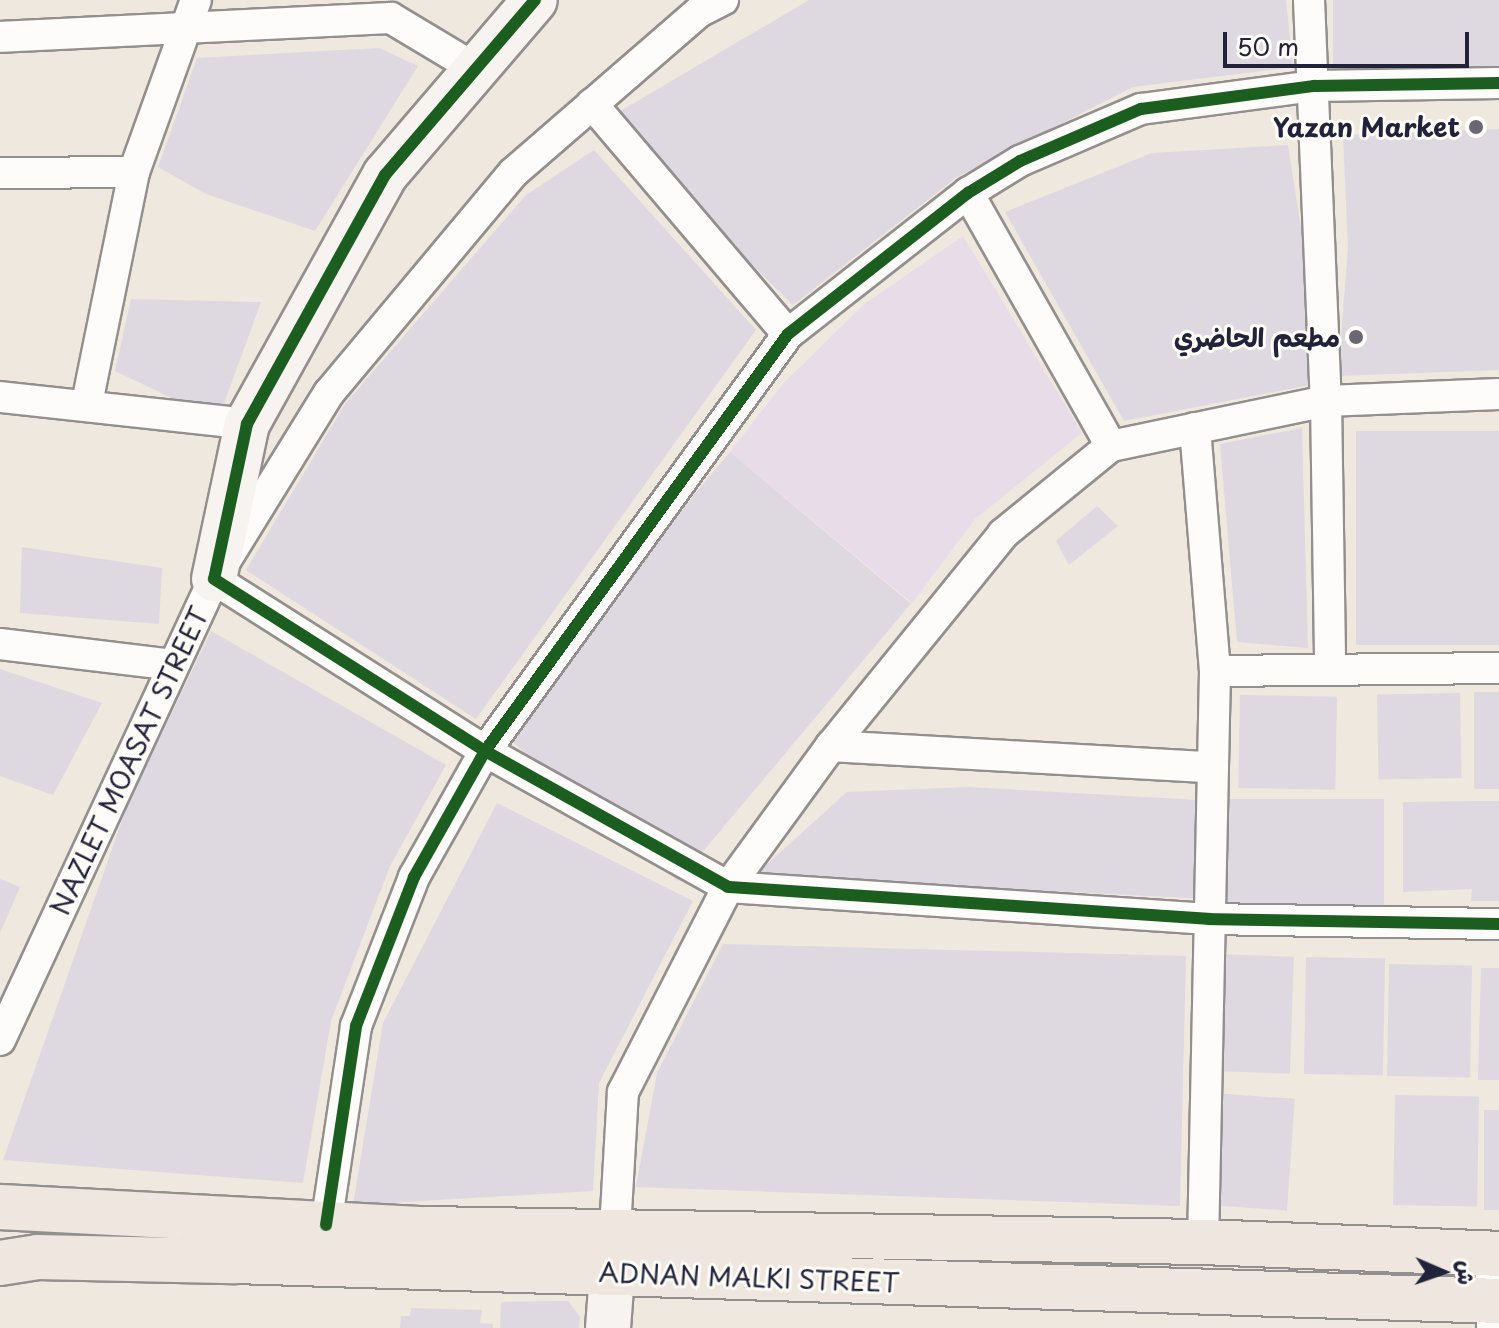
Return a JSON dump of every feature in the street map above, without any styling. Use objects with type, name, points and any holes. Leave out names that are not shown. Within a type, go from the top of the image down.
[{"type":"main road","name":"ADNAN MALKI STREET","points":[[0,1207],[326,1225],[613,1250],[1493,1310]]},
{"type":"main road","name":"ADNAN MALKI STREET","points":[[0,1263],[37,1257],[1203,1242],[1495,1254]]},
{"type":"street","points":[[87,403],[134,172],[196,0]]},
{"type":"street","points":[[535,0],[385,175],[247,424],[214,579],[485,751],[728,887],[1209,919],[1499,924]]},
{"type":"street","name":"NAZLET MOASAT STREET","points":[[0,1040],[214,579],[329,393],[513,173],[699,12],[723,0]]},
{"type":"street","points":[[1309,0],[1326,401],[1330,670]]},
{"type":"street","points":[[0,37],[185,29],[395,9],[476,69]]},
{"type":"street","points":[[326,1225],[356,1026],[414,877],[485,751],[788,334],[968,193],[1020,161],[1141,109],[1314,86],[1499,83]]},
{"type":"street","points":[[592,104],[788,334]]},
{"type":"street","points":[[0,173],[134,172]]},
{"type":"street","points":[[968,193],[1111,446]]},
{"type":"street","points":[[608,1328],[623,1092],[728,887],[831,746],[1003,534],[1111,446],[1326,401],[1499,394]]},
{"type":"street","points":[[0,397],[87,403],[247,424]]},
{"type":"street","points":[[1195,428],[1215,671],[1203,1242]]},
{"type":"street","points":[[0,644],[173,665]]},
{"type":"street","points":[[1215,671],[1499,668]]},
{"type":"street","points":[[831,746],[1212,767]]},
{"type":"street","points":[[1493,1310],[1495,1254]]},
{"type":"shaded area","points":[[963,236],[1082,433],[975,519],[912,603],[730,452],[782,385],[863,305]]},
{"type":"building","points":[[809,0],[1286,0],[1293,67],[1133,87],[957,177],[793,305],[605,120]]},
{"type":"building","points":[[1333,0],[1499,0],[1499,66],[1333,66]]},
{"type":"building","points":[[379,48],[418,66],[315,231],[206,194],[158,167],[197,58]]},
{"type":"building","points":[[1499,129],[1499,370],[1338,376],[1348,248],[1343,135]]},
{"type":"building","points":[[1288,145],[1325,382],[1124,421],[1005,212],[1152,153]]},
{"type":"building","points":[[594,150],[756,330],[476,719],[246,570],[345,404],[526,195]]},
{"type":"building","points":[[131,299],[261,302],[218,420],[115,371]]},
{"type":"building","points":[[1302,428],[1308,648],[1237,642],[1220,444]]},
{"type":"building","points":[[1356,431],[1499,431],[1499,645],[1356,645]]},
{"type":"building","points":[[730,452],[911,604],[678,881],[497,729]]},
{"type":"building","points":[[1097,506],[1118,526],[1069,565],[1056,541]]},
{"type":"building","points":[[22,547],[162,568],[159,624],[20,613]]},
{"type":"building","points":[[211,631],[446,765],[390,866],[331,1021],[303,1183],[3,1160],[126,809]]},
{"type":"building","points":[[0,669],[102,703],[53,795],[0,776]]},
{"type":"building","points":[[1474,692],[1499,692],[1499,789],[1474,789]]},
{"type":"building","points":[[1460,693],[1461,778],[1378,779],[1377,694]]},
{"type":"building","points":[[1240,695],[1337,697],[1335,790],[1238,788]]},
{"type":"building","points":[[968,787],[1197,800],[1209,899],[754,876],[847,792]]},
{"type":"building","points":[[1227,799],[1384,799],[1384,907],[1227,907]]},
{"type":"building","points":[[1499,801],[1499,901],[1471,901],[1472,889],[1403,892],[1403,802]]},
{"type":"building","points":[[497,803],[693,901],[599,1083],[593,1191],[353,1205],[383,1023]]},
{"type":"building","points":[[0,879],[20,887],[0,933]]},
{"type":"building","points":[[723,944],[1186,956],[1180,1206],[636,1187],[657,1073]]},
{"type":"building","points":[[1216,954],[1294,957],[1290,1074],[1212,1071]]},
{"type":"building","points":[[1306,957],[1385,958],[1383,1075],[1304,1074]]},
{"type":"building","points":[[1389,964],[1472,965],[1470,1077],[1387,1076]]},
{"type":"building","points":[[1481,968],[1499,968],[1499,1080],[1478,1080]]},
{"type":"building","points":[[1212,1093],[1295,1099],[1287,1211],[1204,1205]]},
{"type":"building","points":[[1395,1095],[1479,1096],[1477,1206],[1393,1205]]},
{"type":"building","points":[[1484,1110],[1499,1110],[1499,1210],[1484,1210]]},
{"type":"building","points":[[568,1301],[580,1317],[579,1328],[500,1328],[501,1302]]},
{"type":"building","points":[[411,1308],[482,1310],[480,1323],[493,1324],[493,1328],[400,1328],[401,1316],[410,1316]]},
{"type":"cycle path","points":[[535,0],[385,175],[247,424],[214,579],[485,751],[728,887],[1209,919],[1499,924]]},
{"type":"cycle path","points":[[326,1225],[356,1026],[414,877],[485,751],[788,334],[968,193],[1020,161],[1141,109],[1314,86],[1499,83]]},
{"type":"place","name":"Yazan Market","points":[[1476,127]]},
{"type":"place","name":"مطعم الحاضري","points":[[1356,337]]}]
